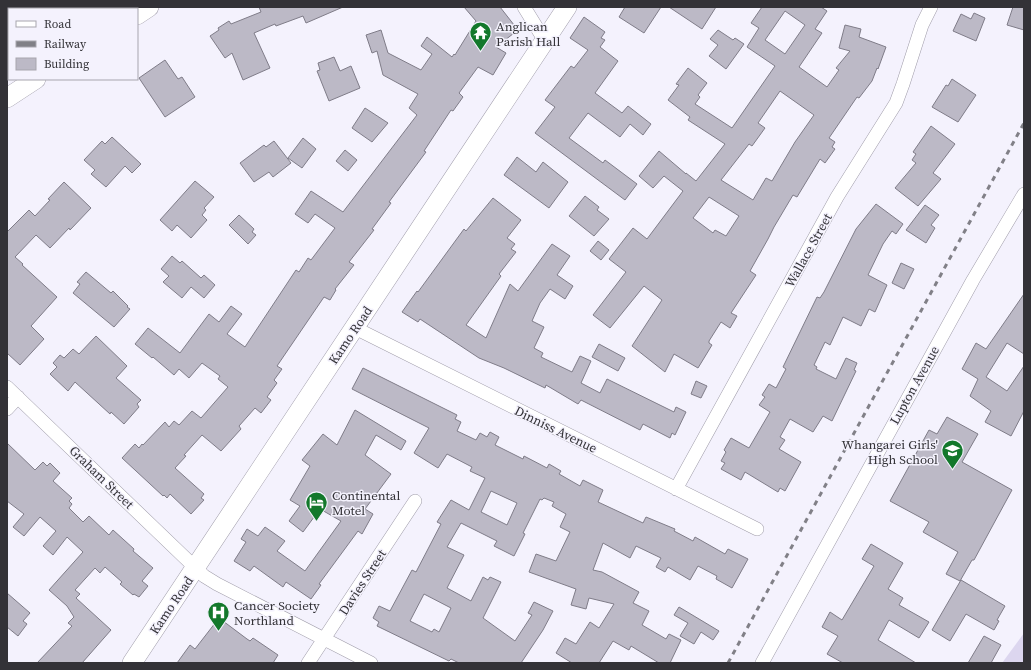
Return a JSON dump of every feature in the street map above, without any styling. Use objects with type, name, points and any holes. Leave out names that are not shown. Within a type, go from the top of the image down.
[{"type":"main road","points":[[138,13],[149,7]]},
{"type":"main road","name":"Kamo Road","points":[[132,663],[567,7]]},
{"type":"main road","points":[[7,98],[34,80]]},
{"type":"street","points":[[524,7],[545,41]]},
{"type":"street","name":"Wallace Street","points":[[676,489],[837,197],[896,103],[922,25],[931,7]]},
{"type":"street","name":"Lupton Avenue","points":[[762,663],[969,287],[1024,194]]},
{"type":"street","name":"Dinniss Avenue","points":[[355,328],[757,529]]},
{"type":"street","name":"Graham Street","points":[[7,386],[204,576],[324,640],[371,663]]},
{"type":"street","points":[[7,409],[18,397]]},
{"type":"street","name":"Davies Street","points":[[308,663],[415,501]]},
{"type":"shaded area","points":[[1024,633],[1024,663],[1002,663]]},
{"type":"building","points":[[259,7],[343,7],[306,23],[303,16],[276,26],[275,24],[254,33],[270,68],[243,80],[232,53],[225,58],[210,36],[219,30],[218,28],[229,21],[231,24],[261,12]]},
{"type":"building","points":[[464,7],[500,7],[518,30],[496,47],[506,53],[493,75],[478,67],[459,93],[463,97],[453,111],[451,110],[424,151],[426,152],[389,202],[391,203],[372,229],[374,230],[349,262],[354,265],[335,289],[336,290],[330,300],[324,297],[277,366],[282,369],[274,380],[277,383],[267,397],[271,400],[261,413],[255,408],[239,426],[241,429],[221,451],[202,435],[184,455],[186,456],[175,468],[204,494],[201,498],[204,500],[191,514],[170,494],[167,498],[164,495],[163,496],[122,458],[135,444],[139,448],[142,444],[143,445],[165,422],[169,427],[174,421],[179,425],[192,411],[201,418],[228,387],[218,379],[220,376],[202,363],[189,378],[179,369],[174,375],[135,344],[148,328],[180,353],[209,314],[219,322],[231,306],[242,314],[227,334],[245,347],[296,270],[299,272],[308,258],[311,260],[335,228],[315,214],[308,223],[295,214],[311,191],[343,212],[417,115],[409,108],[418,94],[383,75],[377,51],[372,53],[366,35],[381,30],[388,53],[421,70],[432,54],[421,46],[427,37],[452,57],[454,54],[455,55],[476,21]]},
{"type":"building","points":[[625,7],[661,7],[644,33],[619,17]]},
{"type":"building","points":[[669,7],[716,7],[702,29]]},
{"type":"building","points":[[762,7],[821,7],[827,11],[815,29],[822,33],[799,67],[827,87],[839,70],[836,68],[850,51],[839,48],[845,25],[861,29],[859,37],[886,47],[872,81],[859,98],[857,97],[829,138],[835,142],[832,147],[835,149],[825,163],[820,159],[797,197],[793,195],[774,227],[750,271],[756,275],[731,313],[737,316],[730,328],[721,322],[709,341],[712,345],[698,368],[674,354],[665,372],[632,346],[662,300],[644,286],[610,328],[593,315],[626,272],[609,259],[633,228],[647,239],[683,191],[664,176],[653,188],[639,176],[659,151],[696,181],[725,144],[688,120],[690,117],[668,100],[679,85],[676,84],[688,68],[707,83],[698,95],[700,97],[695,104],[732,128],[775,66],[747,47],[759,28],[751,23]],"holes":[[[785,11],[805,25],[785,54],[765,40]],[[780,91],[814,115],[795,142],[772,181],[766,178],[753,200],[721,180],[749,144],[752,146],[765,128],[758,123]],[[709,197],[739,216],[726,236],[715,230],[713,233],[693,218]]]},
{"type":"building","points":[[1013,7],[1024,7],[1024,30],[1007,25]]},
{"type":"building","points":[[974,13],[985,18],[976,41],[953,31],[961,14],[971,19]]},
{"type":"building","points":[[584,17],[605,32],[601,38],[605,40],[600,47],[618,61],[595,93],[622,113],[628,106],[651,124],[643,135],[630,124],[620,137],[588,113],[569,138],[603,163],[605,160],[637,184],[625,200],[535,133],[555,107],[545,100],[571,66],[574,68],[588,50],[570,38]]},
{"type":"building","points":[[718,30],[733,40],[735,38],[744,44],[726,69],[709,56],[718,45],[710,39]]},
{"type":"building","points":[[334,57],[340,71],[351,66],[360,88],[329,101],[317,71],[320,70],[318,63]]},
{"type":"building","points":[[165,60],[178,79],[182,77],[195,97],[165,117],[139,78]]},
{"type":"building","points":[[952,79],[976,95],[958,122],[932,107],[946,85],[948,86]]},
{"type":"building","points":[[365,108],[388,123],[372,142],[352,128]]},
{"type":"building","points":[[931,126],[955,144],[933,173],[941,179],[918,206],[895,188],[916,163],[912,160],[916,154],[913,152]]},
{"type":"building","points":[[112,137],[141,164],[132,173],[125,166],[106,187],[91,174],[95,170],[84,160],[102,141],[105,144]]},
{"type":"building","points":[[303,138],[316,149],[302,168],[288,158]]},
{"type":"building","points":[[274,141],[291,163],[273,177],[269,172],[254,182],[240,163],[264,145],[266,147]]},
{"type":"building","points":[[345,150],[357,160],[348,171],[336,161]]},
{"type":"building","points":[[517,157],[536,172],[543,162],[568,182],[549,208],[504,175]]},
{"type":"building","points":[[195,181],[214,197],[204,208],[206,210],[202,215],[207,220],[191,238],[177,225],[172,231],[160,220]]},
{"type":"building","points":[[64,182],[91,208],[50,248],[36,235],[15,257],[57,297],[31,326],[44,339],[20,365],[7,353],[7,232],[29,210],[35,216]]},
{"type":"building","points":[[585,196],[599,207],[597,210],[609,219],[594,236],[569,216]]},
{"type":"building","points":[[493,198],[521,220],[507,238],[515,244],[511,249],[516,252],[499,274],[501,276],[466,325],[486,338],[510,284],[518,291],[552,244],[570,256],[557,275],[573,286],[565,299],[550,289],[540,303],[532,321],[544,327],[534,348],[543,353],[541,357],[572,372],[580,356],[591,361],[581,383],[600,393],[607,379],[674,412],[676,407],[686,412],[675,435],[672,433],[670,438],[643,424],[640,430],[581,400],[578,404],[546,385],[545,388],[504,368],[479,358],[420,319],[418,322],[402,312],[464,229],[466,231]]},
{"type":"building","points":[[876,204],[903,224],[896,234],[892,231],[883,244],[868,275],[887,285],[875,312],[869,309],[861,326],[843,317],[830,345],[825,342],[814,365],[817,367],[816,369],[836,379],[846,358],[857,363],[854,370],[856,371],[832,421],[823,416],[813,432],[790,419],[780,437],[785,440],[779,449],[801,462],[785,491],[780,488],[778,492],[745,472],[741,480],[721,469],[725,463],[721,461],[726,452],[724,450],[731,438],[749,448],[770,412],[759,405],[765,397],[762,395],[769,384],[776,388],[786,369],[783,367],[817,297],[820,298],[824,292],[856,229]]},
{"type":"building","points":[[925,205],[939,215],[931,225],[935,228],[926,243],[906,230]]},
{"type":"building","points":[[239,215],[254,229],[252,232],[256,235],[248,244],[229,225]]},
{"type":"building","points":[[598,241],[609,250],[601,260],[590,251]]},
{"type":"building","points":[[172,256],[180,263],[182,261],[201,278],[204,275],[215,285],[204,298],[191,287],[182,298],[163,282],[169,276],[161,269]]},
{"type":"building","points":[[901,263],[914,269],[904,289],[892,283]]},
{"type":"building","points":[[86,272],[111,293],[113,291],[130,309],[114,327],[73,293],[80,284],[77,282]]},
{"type":"building","points":[[1024,294],[1024,354],[1007,343],[986,377],[1007,391],[1024,366],[1024,411],[1011,436],[985,422],[991,411],[970,396],[978,379],[962,369],[976,343],[986,349]]},
{"type":"building","points":[[96,336],[127,366],[116,378],[141,400],[137,404],[139,407],[124,424],[111,412],[110,414],[75,382],[68,391],[50,374],[57,367],[53,363],[60,355],[64,358],[73,349],[79,354]]},
{"type":"building","points":[[599,344],[625,358],[618,371],[592,357]]},
{"type":"building","points":[[363,368],[457,415],[455,419],[461,422],[457,431],[476,440],[480,433],[487,437],[490,432],[499,437],[495,445],[523,459],[524,456],[547,468],[549,464],[561,471],[559,474],[580,486],[583,480],[603,490],[598,502],[643,523],[646,517],[675,529],[674,531],[693,541],[695,537],[725,554],[728,549],[748,559],[732,588],[716,579],[717,576],[698,566],[690,580],[668,567],[665,572],[656,567],[661,558],[636,546],[630,558],[603,543],[593,570],[602,572],[639,592],[633,603],[649,611],[642,625],[666,639],[669,634],[681,640],[670,663],[659,663],[631,646],[629,650],[613,641],[599,663],[572,663],[556,653],[565,638],[576,644],[590,622],[599,628],[614,604],[589,598],[586,609],[571,605],[576,589],[529,572],[536,554],[556,561],[570,532],[560,527],[566,514],[552,506],[554,502],[544,498],[542,500],[540,499],[523,533],[525,534],[514,556],[494,546],[497,541],[461,523],[447,547],[464,555],[447,588],[471,601],[483,577],[488,580],[490,577],[501,582],[483,618],[515,641],[532,615],[528,613],[534,602],[553,611],[543,630],[521,663],[459,663],[451,659],[449,661],[377,626],[379,622],[373,618],[379,606],[390,611],[412,570],[416,572],[441,524],[437,522],[451,500],[469,510],[485,478],[470,471],[472,467],[447,454],[438,468],[414,453],[429,428],[352,389]],"holes":[[[491,491],[517,503],[507,525],[481,512]],[[424,594],[451,608],[439,632],[434,629],[432,632],[410,621]]]},
{"type":"building","points":[[696,381],[707,386],[701,398],[691,394]]},
{"type":"building","points":[[355,410],[406,441],[401,450],[376,435],[365,455],[391,474],[365,509],[373,514],[362,534],[358,531],[319,584],[321,585],[311,599],[286,582],[283,587],[254,566],[250,571],[234,561],[246,542],[241,539],[247,529],[258,536],[265,527],[285,541],[277,551],[305,571],[341,521],[320,509],[303,532],[289,521],[300,506],[290,500],[310,466],[302,460],[323,434],[337,445]]},
{"type":"building","points":[[947,417],[978,434],[962,462],[1012,490],[974,560],[972,560],[960,581],[946,574],[958,552],[923,532],[929,522],[890,501],[929,430],[937,434]]},
{"type":"building","points":[[7,443],[35,470],[43,462],[47,466],[50,463],[60,473],[53,481],[72,498],[69,501],[72,504],[69,508],[83,522],[89,516],[109,535],[113,530],[134,549],[133,551],[153,568],[142,581],[148,586],[139,597],[134,594],[133,595],[120,584],[122,582],[105,567],[100,573],[95,568],[75,590],[80,594],[76,598],[111,630],[82,663],[37,663],[72,626],[68,623],[74,617],[67,606],[49,590],[83,552],[67,537],[53,555],[43,546],[56,531],[40,517],[24,536],[13,527],[24,514],[7,501]]},
{"type":"building","points":[[871,544],[903,563],[888,589],[903,598],[899,605],[929,622],[919,638],[889,620],[878,640],[916,663],[843,663],[827,654],[838,636],[822,627],[830,612],[842,620],[874,566],[862,559]]},
{"type":"building","points":[[961,580],[1005,606],[997,620],[999,621],[994,630],[966,614],[950,641],[932,630]]},
{"type":"building","points":[[7,593],[30,613],[23,621],[27,624],[18,636],[7,627]]},
{"type":"building","points":[[679,607],[719,631],[713,640],[701,632],[694,644],[680,636],[688,623],[674,615]]},
{"type":"building","points":[[219,618],[250,641],[253,638],[278,655],[273,663],[177,663],[190,645],[195,649]]},
{"type":"building","points":[[984,636],[1001,645],[991,663],[968,663]]},
{"type":"railway","points":[[728,663],[1024,123]]},
{"type":"place","name":"Anglican Parish Hall","points":[[481,52]]},
{"type":"place","name":"Whangarei Girls' High School","points":[[953,470]]},
{"type":"place","name":"Continental Motel","points":[[316,522]]},
{"type":"place","name":"Cancer Society Northland","points":[[218,632]]}]
